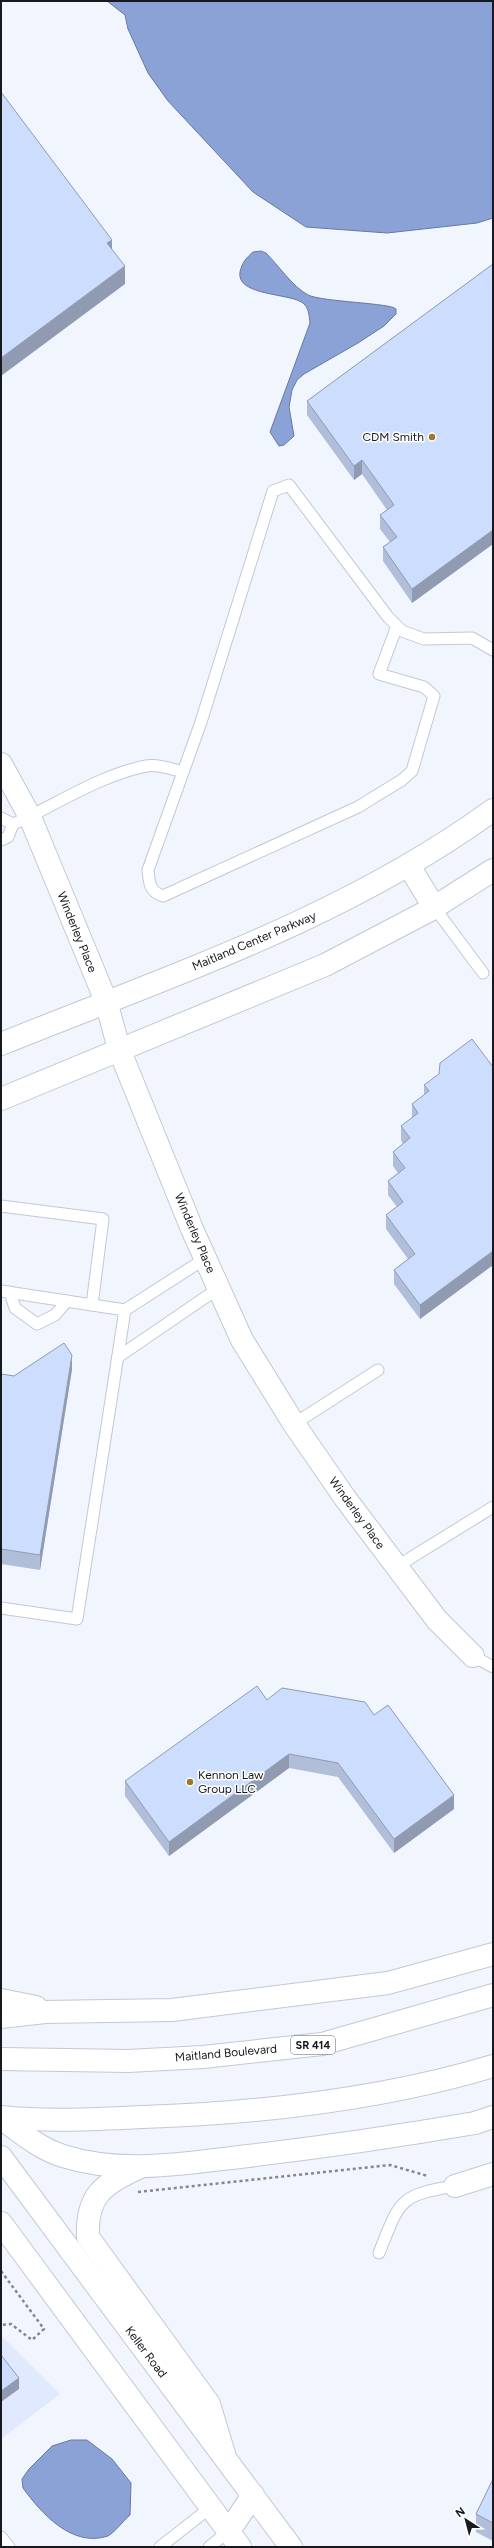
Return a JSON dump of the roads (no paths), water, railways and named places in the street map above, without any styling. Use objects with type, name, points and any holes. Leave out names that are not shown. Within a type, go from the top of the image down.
[{"type":"main road","name":"Winderley Place","points":[[1,764],[22,820],[106,1001],[119,1049],[206,1258],[242,1340],[294,1424],[396,1567],[437,1620],[473,1656]]},
{"type":"main road","name":"Maitland Center Parkway","points":[[1,1044],[321,913],[409,866],[493,810]]},
{"type":"main road","points":[[409,866],[434,907]]},
{"type":"main road","points":[[1,1099],[325,965],[434,907],[493,870]]},
{"type":"main road","points":[[1,2017],[63,2012],[172,2010],[388,1983],[493,1954]]},
{"type":"main road","name":"Maitland Boulevard","points":[[1,2059],[128,2061],[203,2057],[322,2044],[493,1996]]},
{"type":"main road","points":[[1,2000],[63,2012]]},
{"type":"main road","points":[[1,2118],[35,2120],[191,2115],[326,2103],[467,2074],[493,2066]]},
{"type":"main road","points":[[1,2118],[34,2142],[62,2156],[122,2167],[199,2162],[353,2144],[475,2123],[493,2117]]},
{"type":"main road","name":"Keller Road","points":[[1,2158],[78,2264],[224,2454],[291,2547]]},
{"type":"main road","points":[[142,2166],[116,2178],[103,2188],[93,2202],[87,2218],[88,2237],[209,2404],[224,2454]]},
{"type":"main road","points":[[455,2186],[493,2174]]},
{"type":"main road","points":[[3,2228],[235,2539]]},
{"type":"main road","points":[[211,2507],[253,2494]]},
{"type":"main road","points":[[235,2539],[253,2494]]},
{"type":"lane","points":[[397,626],[379,674],[424,686],[434,696],[412,771],[402,780],[358,807],[163,896],[155,894],[148,883],[148,870],[201,722],[273,491],[289,485],[402,632],[424,639],[472,638],[493,650]]},
{"type":"lane","points":[[1,840],[8,837],[22,820],[74,793],[147,766],[183,772]]},
{"type":"lane","points":[[1,818],[22,820]]},
{"type":"lane","points":[[434,907],[483,973]]},
{"type":"lane","points":[[1,1206],[103,1219],[92,1306]]},
{"type":"lane","points":[[5,1292],[125,1310],[206,1258]]},
{"type":"lane","points":[[118,1357],[219,1288]]},
{"type":"lane","points":[[5,1292],[15,1308],[36,1324],[55,1315],[67,1301]]},
{"type":"lane","points":[[1,1608],[77,1619],[125,1310]]},
{"type":"lane","points":[[294,1424],[378,1370]]},
{"type":"lane","points":[[396,1567],[493,1507]]},
{"type":"lane","points":[[473,1656],[493,1668]]},
{"type":"lane","points":[[379,2252],[393,2218],[406,2200],[422,2191],[455,2186]]},
{"type":"lane","points":[[160,2547],[211,2507]]},
{"type":"lane","points":[[1,2537],[9,2547]]},
{"type":"lane","points":[[209,2547],[235,2539]]},
{"type":"water","points":[[107,1],[493,1],[493,218],[477,223],[387,233],[306,227],[253,192],[168,101],[148,73],[128,29],[125,15]]},
{"type":"water","points":[[261,251],[266,253],[291,281],[308,295],[327,299],[382,305],[396,309],[396,314],[384,326],[358,343],[304,374],[297,380],[292,390],[289,407],[294,436],[284,445],[279,446],[270,432],[310,323],[308,309],[303,303],[287,297],[255,290],[246,286],[241,280],[240,272],[248,256],[253,252]]},
{"type":"water","points":[[71,2440],[87,2440],[112,2459],[131,2483],[130,2515],[108,2536],[95,2538],[82,2537],[70,2533],[48,2517],[30,2498],[23,2488],[22,2479],[29,2469],[52,2446]]},
{"type":"place","name":"CDM Smith","points":[[432,437]]},
{"type":"place","name":"Kennon Law Group LLC","points":[[190,1782]]}]
